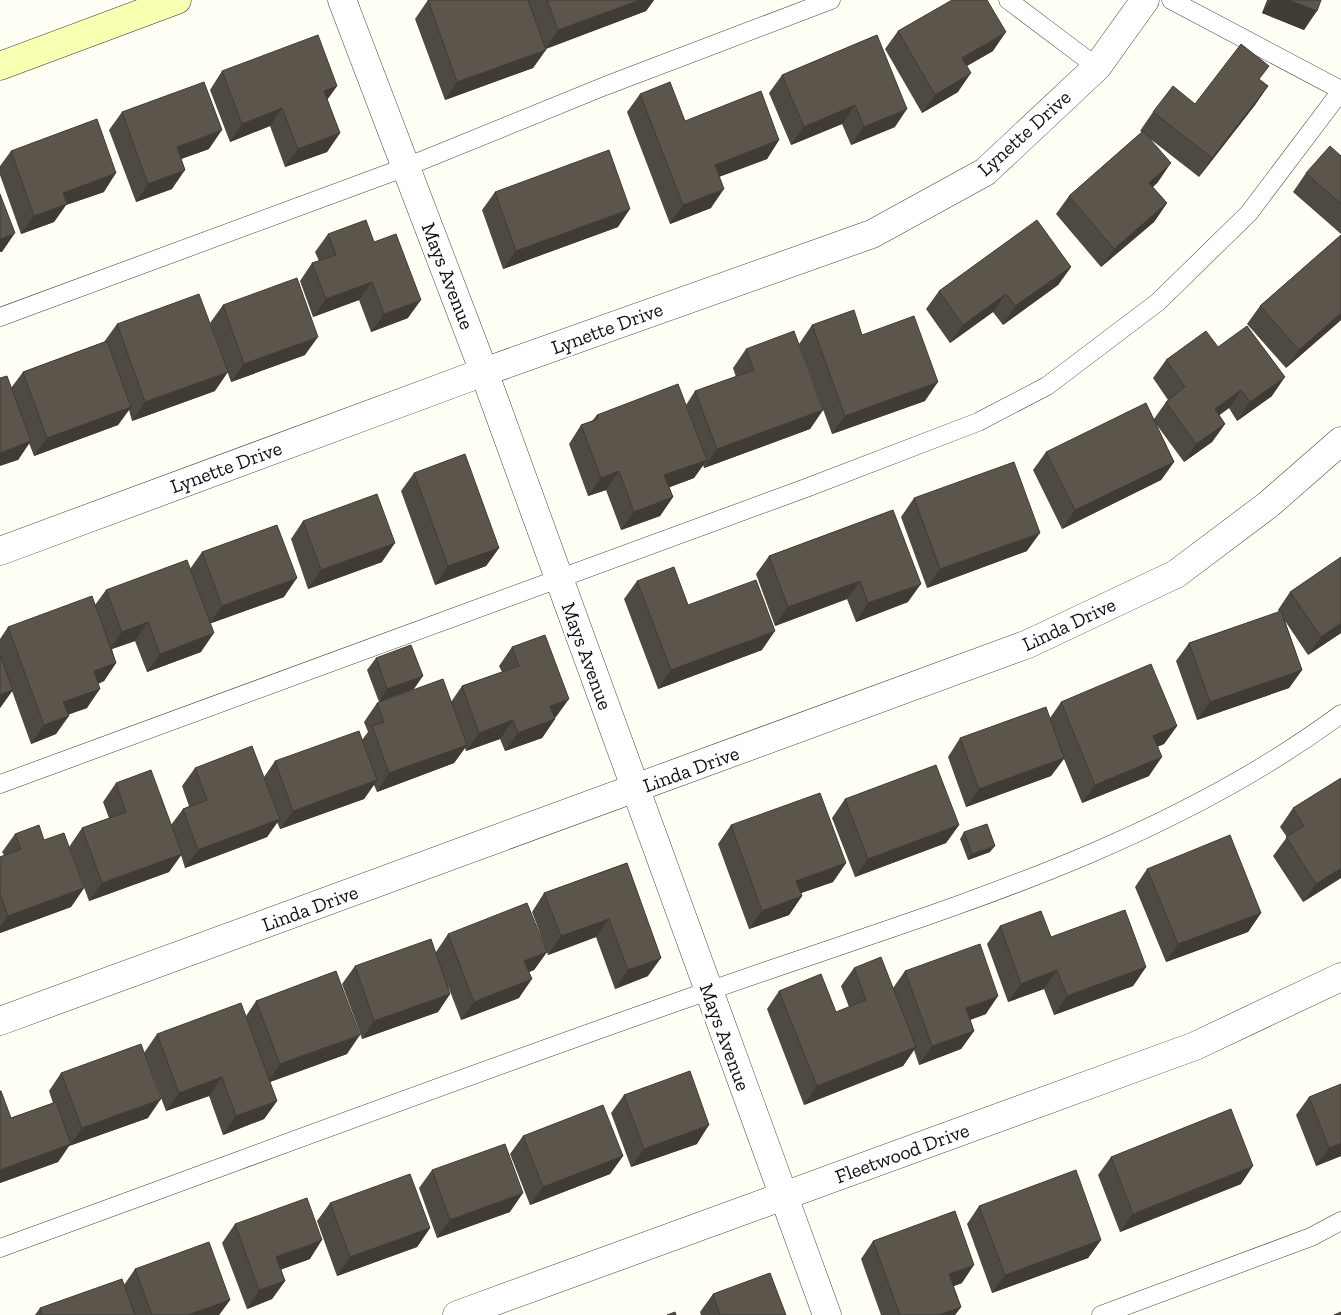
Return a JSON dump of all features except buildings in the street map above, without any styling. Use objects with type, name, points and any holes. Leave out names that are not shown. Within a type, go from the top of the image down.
[{"type":"main road","points":[[0,66],[177,0]]},
{"type":"street","name":"Mays Avenue","points":[[342,0],[484,372],[827,1315]]},
{"type":"street","name":"Lynette Drive","points":[[0,551],[484,372],[872,234],[986,172],[1097,67],[1145,0]]},
{"type":"street","name":"Linda Drive","points":[[0,1021],[636,790],[1028,644],[1176,574],[1269,504],[1341,441]]},
{"type":"street","name":"Fleetwood Drive","points":[[457,1315],[1195,1046],[1341,977]]},
{"type":"lane","points":[[0,317],[406,167],[605,86],[832,0]]},
{"type":"lane","points":[[1008,0],[1097,67]]},
{"type":"lane","points":[[0,784],[560,579],[978,422],[1047,386],[1158,302],[1249,213],[1341,91],[1170,0]]},
{"type":"lane","points":[[0,1248],[708,991],[1032,879],[1202,801],[1306,740],[1341,714]]},
{"type":"lane","points":[[1101,1315],[1311,1236],[1341,1221]]}]
